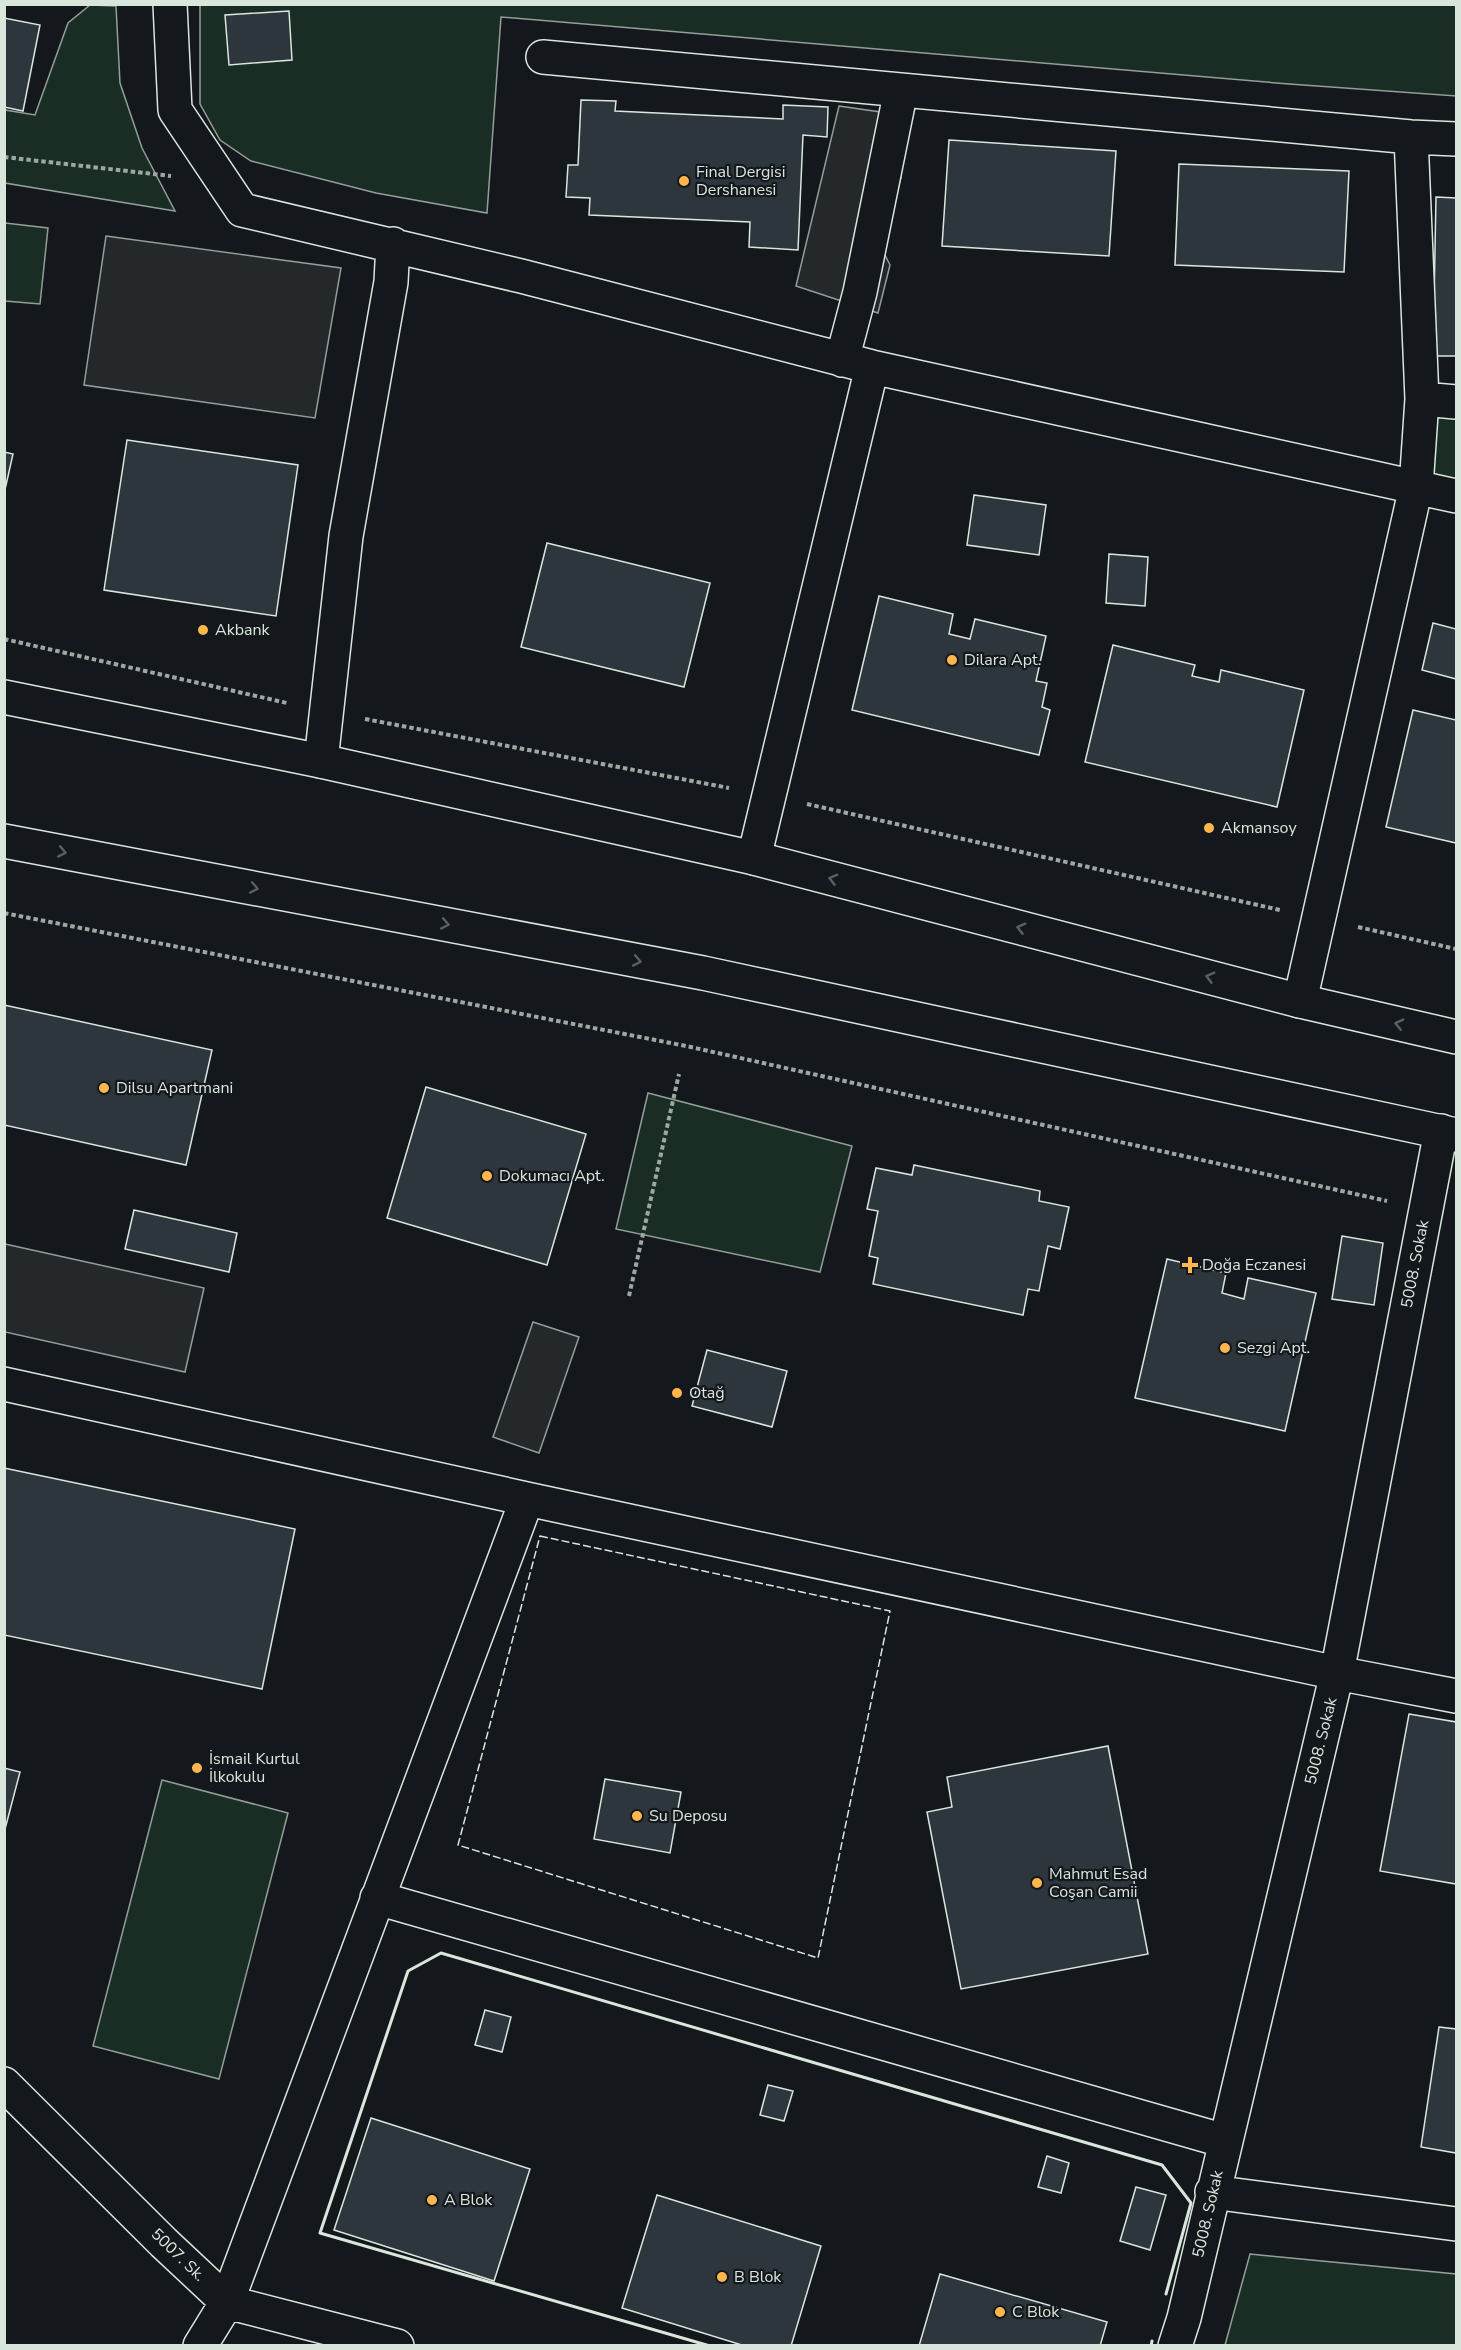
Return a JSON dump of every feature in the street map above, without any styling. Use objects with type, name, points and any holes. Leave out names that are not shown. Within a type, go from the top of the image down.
[{"type":"street","points":[[170,4],[175,110],[242,210],[393,244],[857,364],[1456,496]]},
{"type":"street","points":[[543,57],[1411,137],[1456,139]]},
{"type":"street","points":[[754,858],[857,364],[860,292],[901,90]]},
{"type":"street","points":[[1300,1001],[1416,487],[1422,399],[1411,137]]},
{"type":"street","points":[[321,761],[346,536],[391,282],[393,244]]},
{"type":"street","points":[[1422,399],[1456,402]]},
{"type":"street","points":[[4,698],[321,761],[754,858],[1300,1001],[1456,1037]]},
{"type":"street","points":[[4,841],[703,973],[1449,1133]]},
{"type":"street","name":"5008. Sokak","points":[[1175,2346],[1184,2318],[1212,2192],[1337,1673],[1426,1210],[1449,1133]]},
{"type":"street","points":[[4,1384],[527,1500],[1337,1673],[1456,1696]]},
{"type":"street","points":[[200,2346],[227,2302],[527,1500]]},
{"type":"street","points":[[377,1898],[1225,2141]]},
{"type":"street","name":"5007. Sk.","points":[[4,2084],[164,2243],[227,2302],[397,2346]]},
{"type":"street","points":[[1212,2192],[1456,2224]]},
{"type":"path","points":[[4,157],[174,176]]},
{"type":"path","points":[[4,913],[686,1046],[1426,1210]]},
{"type":"path","points":[[629,1296],[680,1074]]},
{"type":"green space","points":[[90,5],[116,6],[120,83],[142,148],[175,211],[5,183],[5,110],[35,115],[68,23]]},
{"type":"green space","points":[[200,5],[1456,5],[1456,96],[1289,84],[501,17],[487,213],[376,193],[251,161],[220,140],[200,104]]},
{"type":"green space","points":[[5,223],[48,228],[40,304],[5,301]]},
{"type":"green space","points":[[1422,399],[1456,402],[1456,496],[1416,487]]},
{"type":"green space","points":[[648,1093],[852,1146],[820,1272],[616,1229]]},
{"type":"green space","points":[[162,1780],[288,1813],[219,2079],[93,2046]]},
{"type":"green space","points":[[1250,2254],[1456,2274],[1456,2345],[1225,2345]]},
{"type":"shaded area","points":[[839,106],[901,115],[894,164],[901,177],[882,249],[890,265],[878,313],[796,286]]},
{"type":"shaded area","points":[[106,236],[341,268],[315,418],[84,385]]},
{"type":"shaded area","points":[[5,1244],[204,1288],[185,1372],[5,1332]]},
{"type":"shaded area","points":[[533,1322],[579,1337],[539,1453],[493,1437]]},
{"type":"building","points":[[289,11],[292,60],[229,65],[225,15]]},
{"type":"building","points":[[4,18],[40,25],[23,111],[4,107]]},
{"type":"building","name":"Final Dergisi Dershanesi","points":[[581,100],[616,101],[615,111],[783,119],[783,105],[828,107],[827,137],[803,135],[798,250],[749,247],[750,222],[589,215],[590,198],[566,197],[568,165],[578,165]]},
{"type":"building","points":[[949,140],[1116,151],[1109,256],[942,246]]},
{"type":"building","points":[[1179,164],[1349,171],[1344,272],[1175,265]]},
{"type":"building","points":[[1436,197],[1456,198],[1456,356],[1433,356]]},
{"type":"building","points":[[127,440],[298,465],[276,616],[104,590]]},
{"type":"building","points":[[4,452],[13,454],[4,494]]},
{"type":"building","points":[[974,495],[1046,505],[1039,555],[967,545]]},
{"type":"building","points":[[547,543],[710,583],[684,687],[521,647]]},
{"type":"building","points":[[1109,554],[1148,557],[1145,606],[1106,603]]},
{"type":"building","name":"Dilara Apt.","points":[[879,596],[953,614],[949,634],[970,639],[975,619],[1046,636],[1036,681],[1047,683],[1042,707],[1050,710],[1039,755],[852,710]]},
{"type":"building","points":[[1433,623],[1456,629],[1456,679],[1422,670]]},
{"type":"building","points":[[1113,645],[1195,665],[1192,676],[1219,682],[1221,670],[1304,690],[1277,807],[1085,762]]},
{"type":"building","points":[[1413,710],[1456,720],[1456,843],[1386,827]]},
{"type":"building","name":"Dilsu Apartmani","points":[[4,1005],[212,1050],[186,1165],[4,1125]]},
{"type":"building","name":"Dokumacı Apt.","points":[[426,1087],[586,1134],[547,1265],[387,1218]]},
{"type":"building","points":[[914,1165],[1040,1191],[1039,1201],[1069,1207],[1060,1249],[1048,1246],[1039,1291],[1028,1289],[1023,1315],[873,1284],[878,1258],[869,1256],[878,1211],[867,1209],[876,1168],[912,1175]]},
{"type":"building","points":[[134,1210],[237,1233],[229,1272],[125,1249]]},
{"type":"building","points":[[1342,1236],[1383,1243],[1374,1305],[1332,1299]]},
{"type":"building","name":"Sezgi Apt.","points":[[1167,1259],[1226,1273],[1222,1293],[1244,1299],[1248,1278],[1316,1293],[1285,1431],[1135,1398]]},
{"type":"building","points":[[707,1350],[787,1371],[772,1427],[692,1406]]},
{"type":"building","points":[[4,1468],[295,1529],[262,1689],[4,1635]]},
{"type":"building","points":[[1409,1714],[1456,1722],[1456,1884],[1380,1871]]},
{"type":"building","name":"Mahmut Esad Coşan Camii","points":[[1108,1746],[1148,1954],[961,1989],[927,1812],[952,1807],[947,1777]]},
{"type":"building","points":[[4,1768],[20,1772],[4,1833]]},
{"type":"building","name":"Su Deposu","points":[[605,1779],[681,1792],[670,1853],[594,1839]]},
{"type":"building","points":[[485,2010],[511,2017],[502,2052],[475,2045]]},
{"type":"building","points":[[1439,2027],[1456,2029],[1456,2153],[1421,2147]]},
{"type":"building","points":[[768,2085],[793,2091],[784,2121],[760,2115]]},
{"type":"building","name":"A Blok","points":[[371,2118],[530,2169],[494,2281],[334,2230]]},
{"type":"building","points":[[1047,2156],[1069,2163],[1061,2193],[1038,2187]]},
{"type":"building","points":[[1136,2187],[1166,2195],[1150,2250],[1120,2241]]},
{"type":"building","name":"B Blok","points":[[657,2195],[821,2246],[791,2346],[745,2346],[622,2308]]},
{"type":"building","name":"C Blok","points":[[940,2274],[1107,2322],[1100,2346],[919,2346]]},
{"type":"fence","points":[[540,1536],[890,1611],[818,1958],[458,1845],[540,1536]]},
{"type":"wall","points":[[710,2346],[320,2233],[408,1971],[441,1953],[1162,2165],[1191,2203],[1166,2294]]},
{"type":"wall","points":[[1151,2346],[1152,2341]]},
{"type":"place","name":"Final Dergisi Dershanesi","points":[[684,181]]},
{"type":"place","name":"Akbank","points":[[203,630]]},
{"type":"place","name":"Dilara Apt.","points":[[952,660]]},
{"type":"place","name":"Akmansoy","points":[[1209,828]]},
{"type":"place","name":"Dilsu Apartmani","points":[[104,1088]]},
{"type":"place","name":"Dokumacı Apt.","points":[[487,1176]]},
{"type":"place","name":"Doğa Eczanesi","points":[[1190,1265]]},
{"type":"place","name":"Sezgi Apt.","points":[[1225,1348]]},
{"type":"place","name":"Otağ","points":[[677,1393]]},
{"type":"place","name":"İsmail Kurtul İlkokulu","points":[[197,1768]]},
{"type":"place","name":"Su Deposu","points":[[637,1816]]},
{"type":"place","name":"Mahmut Esad Coşan Camii","points":[[1037,1883]]},
{"type":"place","name":"A Blok","points":[[432,2200]]},
{"type":"place","name":"B Blok","points":[[722,2277]]},
{"type":"place","name":"C Blok","points":[[1000,2312]]}]
